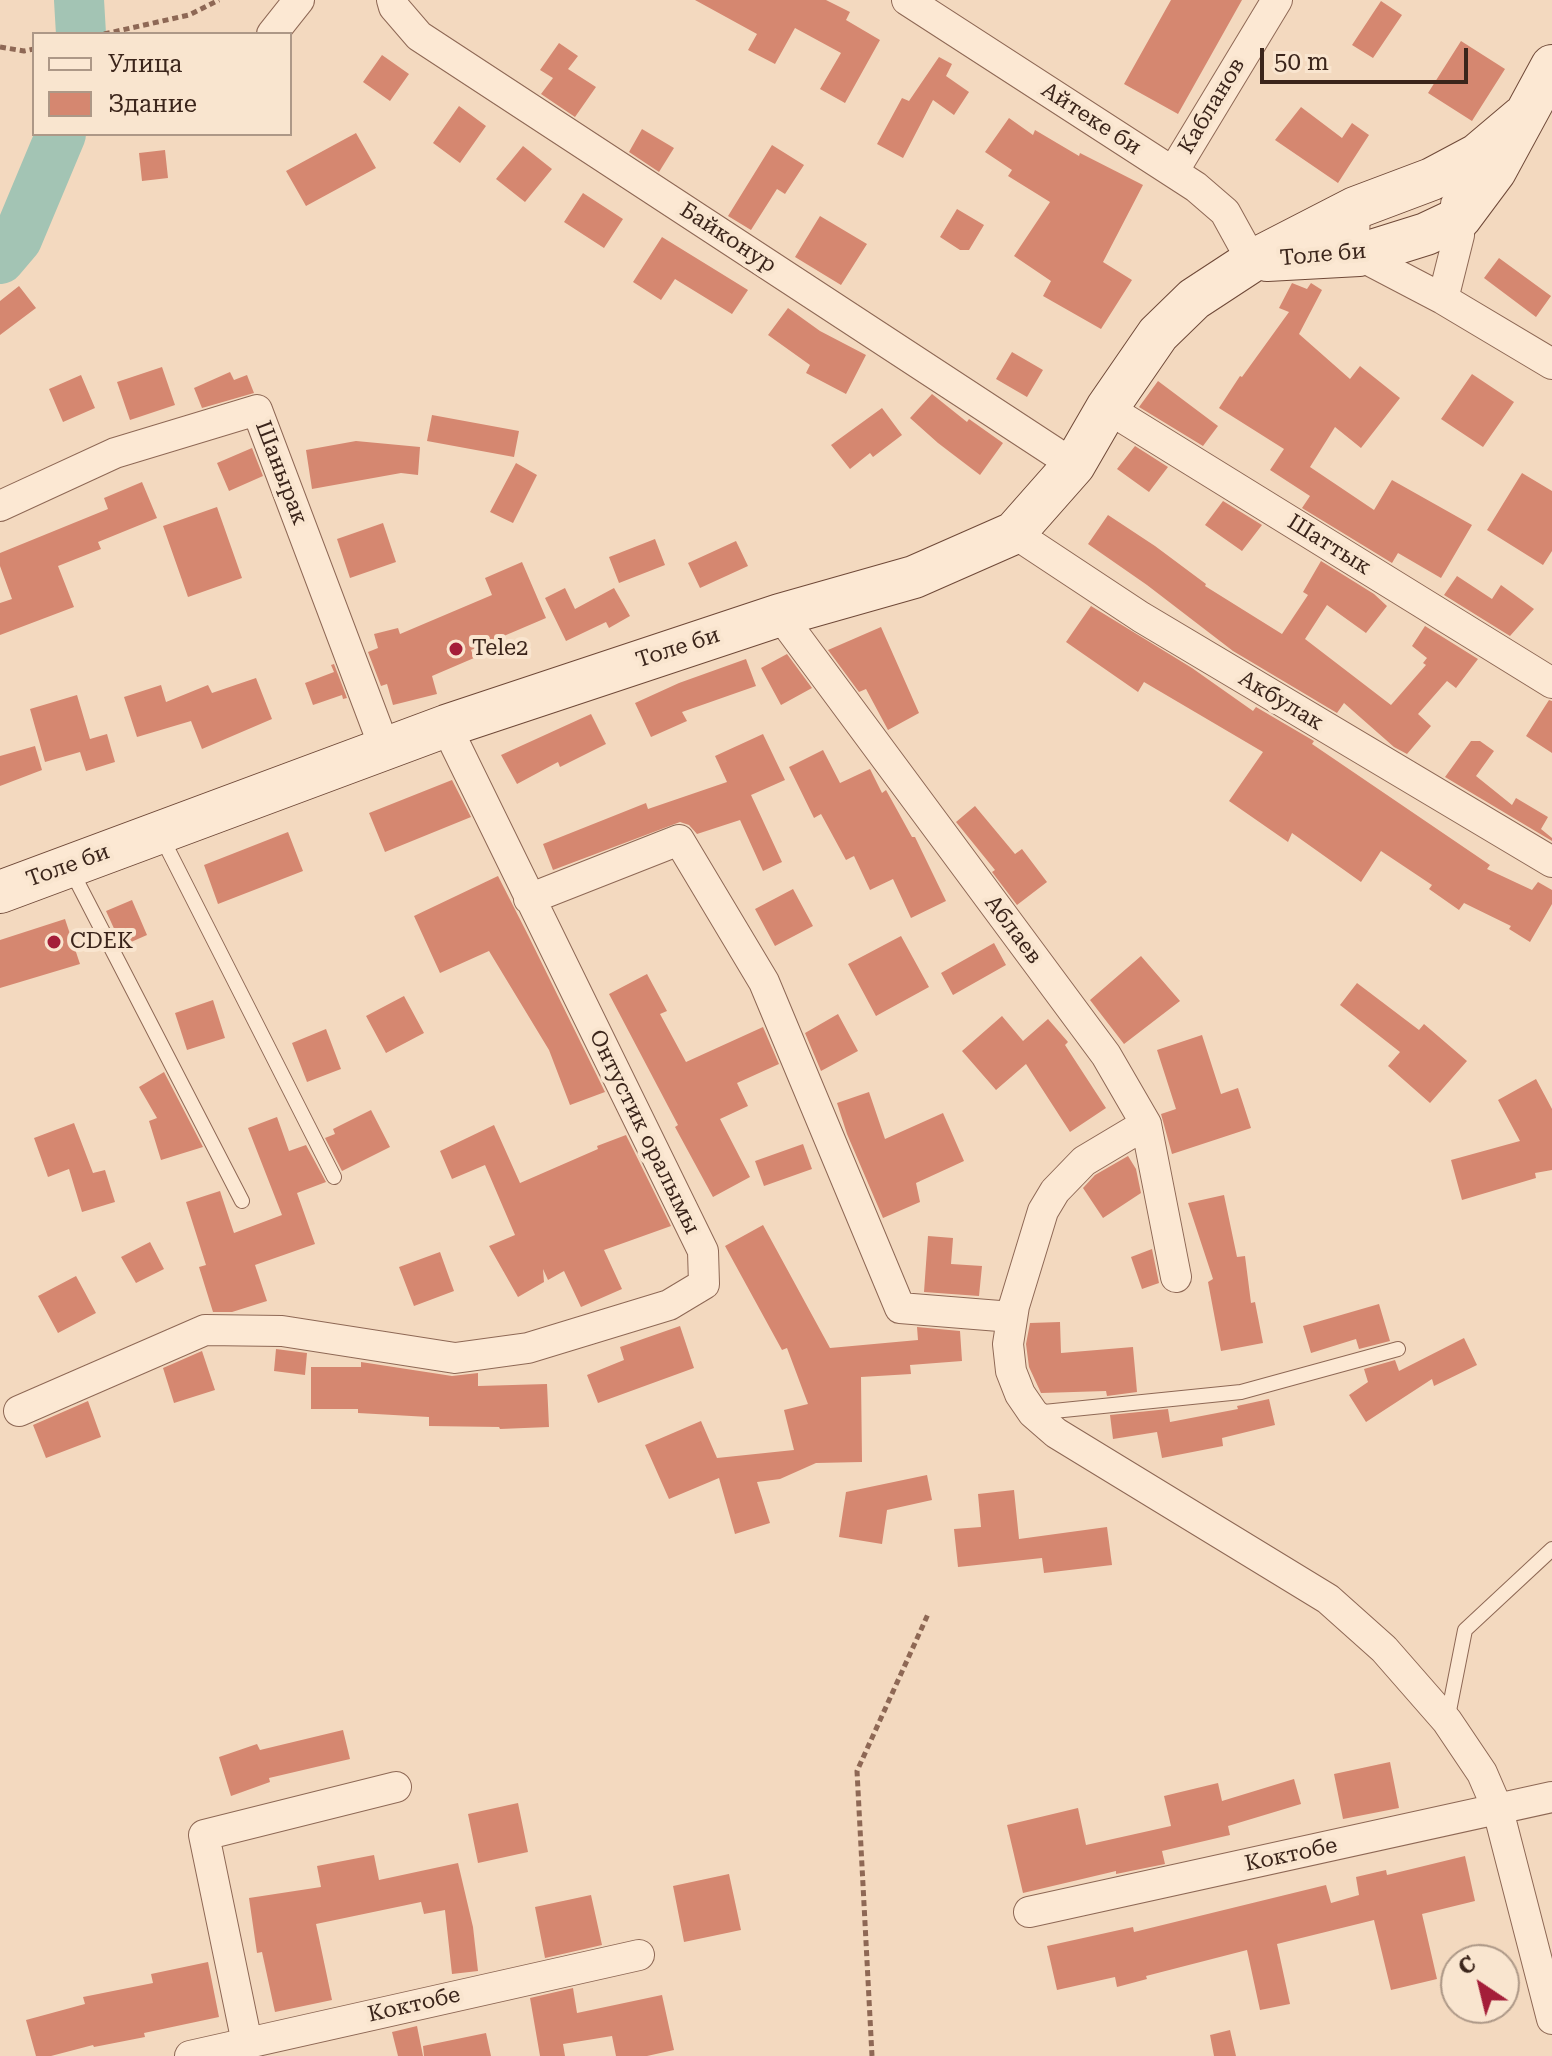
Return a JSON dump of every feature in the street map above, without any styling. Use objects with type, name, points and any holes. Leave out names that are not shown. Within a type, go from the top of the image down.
[{"type":"main road","name":"Толе би","points":[[1252,261],[1359,255],[1426,234],[1460,218],[1495,171],[1552,66]]},
{"type":"main road","name":"Толе би","points":[[0,892],[446,726],[780,615],[914,577],[1014,533],[1074,465],[1107,408],[1158,334],[1194,299],[1252,261],[1355,208],[1432,179],[1477,155],[1522,117]]},
{"type":"street","points":[[274,32],[299,0]]},
{"type":"street","name":"Байконур","points":[[392,0],[394,7],[419,36],[1074,465]]},
{"type":"street","name":"Айтеке би","points":[[907,0],[1196,187],[1225,212],[1252,261]]},
{"type":"street","name":"Кабланов","points":[[1173,172],[1277,0]]},
{"type":"street","points":[[1432,179],[1445,186],[1460,218],[1459,235],[1443,299]]},
{"type":"street","points":[[1355,208],[1354,240],[1359,255],[1443,299],[1552,364]]},
{"type":"street","name":"Шаттык","points":[[1107,408],[1552,683]]},
{"type":"street","name":"Шанырак","points":[[0,506],[115,453],[257,410],[385,749]]},
{"type":"street","name":"Акбулак","points":[[1014,533],[1141,617],[1552,862]]},
{"type":"street","name":"Аблаев","points":[[780,615],[1106,1055],[1146,1124],[1176,1277]]},
{"type":"street","name":"Онтустик оралымы","points":[[19,1411],[205,1330],[282,1331],[455,1358],[528,1348],[669,1305],[704,1284],[703,1251],[446,726]]},
{"type":"street","points":[[529,899],[679,840],[764,982],[900,1308],[1012,1317]]},
{"type":"street","points":[[1146,1124],[1084,1161],[1055,1191],[1043,1211],[1012,1317],[1008,1344],[1011,1371],[1020,1394],[1033,1413],[1056,1433],[1328,1599],[1384,1649],[1447,1721],[1482,1773],[1498,1810],[1552,2019]]},
{"type":"street","points":[[247,2043],[204,1835],[396,1787]]},
{"type":"street","name":"Коктобе","points":[[1029,1912],[1552,1797]]},
{"type":"street","name":"Коктобе","points":[[190,2056],[639,1955]]},
{"type":"lane","points":[[159,832],[334,1177]]},
{"type":"lane","points":[[69,866],[242,1201]]},
{"type":"lane","points":[[1033,1413],[1241,1392],[1398,1349]]},
{"type":"lane","points":[[1447,1721],[1465,1630],[1552,1549]]},
{"type":"path","points":[[113,32],[189,15],[219,0]]},
{"type":"path","points":[[0,47],[32,49]]},
{"type":"path","points":[[872,2056],[857,1771],[929,1612]]},
{"type":"building","points":[[695,0],[826,0],[850,12],[846,20],[880,40],[845,103],[820,89],[841,53],[795,28],[775,64],[748,50],[757,34]]},
{"type":"building","points":[[1171,0],[1242,0],[1178,114],[1124,84]]},
{"type":"building","points":[[1381,1],[1402,15],[1373,58],[1352,45]]},
{"type":"building","points":[[1461,41],[1505,69],[1472,121],[1428,93]]},
{"type":"building","points":[[559,43],[578,56],[568,69],[596,87],[575,117],[541,94],[553,78],[540,70]]},
{"type":"building","points":[[382,55],[409,74],[390,101],[363,82]]},
{"type":"building","points":[[939,57],[952,64],[946,76],[969,92],[954,115],[933,100],[903,158],[877,144],[902,98],[909,101]]},
{"type":"building","points":[[459,106],[486,126],[460,163],[433,143]]},
{"type":"building","points":[[1301,107],[1342,138],[1352,123],[1369,135],[1338,183],[1275,140]]},
{"type":"building","points":[[1009,118],[1033,135],[1035,130],[1079,156],[1080,153],[1143,185],[1103,262],[1132,280],[1101,329],[1043,296],[1051,281],[1014,256],[1050,202],[1008,176],[1012,170],[985,152]]},
{"type":"building","points":[[642,129],[674,148],[659,172],[629,152]]},
{"type":"building","points":[[356,133],[376,168],[306,206],[286,171]]},
{"type":"building","points":[[772,145],[804,165],[785,194],[777,189],[751,230],[728,216]]},
{"type":"building","points":[[523,146],[552,169],[525,202],[496,179]]},
{"type":"building","points":[[165,150],[168,178],[142,181],[139,153]]},
{"type":"building","points":[[583,193],[623,219],[604,248],[564,222]]},
{"type":"building","points":[[957,209],[984,225],[969,250],[960,250],[940,237]]},
{"type":"building","points":[[820,216],[867,244],[841,285],[795,257]]},
{"type":"building","points":[[662,237],[748,290],[732,314],[675,279],[661,300],[633,282]]},
{"type":"building","points":[[1499,258],[1551,296],[1536,317],[1484,278]]},
{"type":"building","points":[[1292,283],[1307,289],[1311,283],[1322,290],[1299,334],[1350,379],[1360,366],[1400,398],[1361,448],[1335,427],[1310,467],[1374,510],[1392,480],[1472,525],[1441,578],[1398,553],[1392,563],[1302,508],[1310,496],[1270,470],[1284,449],[1219,408],[1289,312],[1279,308]]},
{"type":"building","points":[[19,286],[36,308],[0,335],[0,301]]},
{"type":"building","points":[[788,308],[820,331],[866,355],[846,394],[806,373],[810,365],[768,335]]},
{"type":"building","points":[[1012,352],[1043,370],[1027,397],[996,379]]},
{"type":"building","points":[[162,367],[175,405],[130,420],[117,382]]},
{"type":"building","points":[[230,372],[234,380],[247,375],[254,393],[202,408],[194,388]]},
{"type":"building","points":[[1472,374],[1514,402],[1483,447],[1441,419]]},
{"type":"building","points":[[81,375],[95,408],[63,422],[49,389]]},
{"type":"building","points":[[1158,381],[1218,426],[1203,446],[1139,407]]},
{"type":"building","points":[[932,394],[967,422],[969,419],[1003,443],[980,475],[910,418]]},
{"type":"building","points":[[882,408],[902,435],[873,457],[870,453],[850,469],[831,445]]},
{"type":"building","points":[[432,415],[519,431],[514,457],[427,441]]},
{"type":"building","points":[[356,441],[420,447],[418,475],[401,473],[312,489],[306,450]]},
{"type":"building","points":[[1135,446],[1168,467],[1149,492],[1117,469]]},
{"type":"building","points":[[252,448],[263,476],[229,491],[217,463]]},
{"type":"building","points":[[516,463],[537,475],[513,523],[490,512]]},
{"type":"building","points":[[1522,473],[1552,491],[1552,551],[1543,565],[1487,530]]},
{"type":"building","points":[[142,482],[157,518],[98,542],[101,549],[58,566],[74,607],[0,635],[0,603],[12,599],[0,566],[0,553],[108,509],[104,498]]},
{"type":"building","points":[[1223,501],[1262,525],[1242,551],[1205,525]]},
{"type":"building","points":[[217,507],[242,578],[188,597],[163,526]]},
{"type":"building","points":[[1108,515],[1155,546],[1205,586],[1282,634],[1308,595],[1303,592],[1321,561],[1374,594],[1387,606],[1366,633],[1327,605],[1305,639],[1391,705],[1426,665],[1423,663],[1427,658],[1412,646],[1425,626],[1478,659],[1456,688],[1447,681],[1418,714],[1431,726],[1407,754],[1394,747],[1344,703],[1337,713],[1233,651],[1088,544]]},
{"type":"building","points":[[383,523],[396,562],[350,578],[337,539]]},
{"type":"building","points":[[655,539],[665,565],[619,583],[609,557]]},
{"type":"building","points":[[736,541],[748,566],[700,588],[688,563]]},
{"type":"building","points":[[522,562],[546,618],[471,650],[474,658],[432,676],[437,694],[393,705],[387,684],[381,686],[368,652],[378,648],[374,634],[398,628],[400,634],[492,595],[485,578]]},
{"type":"building","points":[[1457,576],[1492,599],[1501,585],[1534,609],[1510,636],[1444,595]]},
{"type":"building","points":[[565,588],[575,609],[614,588],[630,616],[609,628],[606,622],[566,641],[545,598]]},
{"type":"building","points":[[1091,606],[1192,668],[1253,711],[1256,707],[1314,741],[1312,744],[1490,865],[1487,869],[1532,890],[1538,882],[1552,890],[1552,904],[1530,942],[1509,929],[1511,926],[1464,903],[1459,910],[1429,889],[1432,885],[1381,851],[1361,882],[1292,833],[1288,842],[1229,801],[1263,752],[1144,682],[1138,692],[1066,642]]},
{"type":"building","points":[[881,627],[919,713],[888,730],[866,689],[859,692],[828,650]]},
{"type":"building","points":[[787,654],[812,688],[781,705],[761,668]]},
{"type":"building","points":[[746,659],[756,686],[682,712],[687,721],[651,737],[635,703]]},
{"type":"building","points":[[334,664],[347,698],[343,699],[342,695],[313,705],[305,683],[334,672],[331,665]]},
{"type":"building","points":[[256,678],[272,719],[202,749],[191,721],[137,737],[124,697],[161,685],[166,702],[208,685],[212,693]]},
{"type":"building","points":[[77,695],[90,739],[107,734],[115,762],[86,771],[80,752],[45,762],[30,709]]},
{"type":"building","points":[[1549,700],[1552,701],[1552,753],[1526,736]]},
{"type":"building","points":[[591,714],[606,744],[560,767],[558,762],[517,784],[501,755]]},
{"type":"building","points":[[763,734],[785,780],[751,795],[782,862],[763,871],[740,820],[697,834],[689,825],[680,822],[553,870],[543,844],[646,803],[648,809],[727,782],[715,756]]},
{"type":"building","points":[[1471,741],[1480,741],[1494,751],[1476,776],[1512,805],[1516,798],[1548,817],[1541,829],[1552,841],[1445,777]]},
{"type":"building","points":[[35,746],[42,770],[0,786],[0,756]]},
{"type":"building","points":[[823,750],[840,783],[870,769],[882,793],[886,790],[912,837],[915,837],[946,901],[911,918],[893,879],[870,890],[854,856],[846,860],[821,814],[814,818],[789,767]]},
{"type":"building","points":[[452,780],[471,817],[385,852],[369,813]]},
{"type":"building","points":[[975,806],[1015,854],[1022,849],[1047,882],[1017,905],[992,872],[995,870],[956,822]]},
{"type":"building","points":[[288,832],[303,871],[218,904],[204,865]]},
{"type":"building","points":[[498,876],[605,1092],[570,1105],[549,1050],[489,951],[440,973],[414,916]]},
{"type":"building","points":[[793,889],[813,926],[775,946],[755,909]]},
{"type":"building","points":[[132,900],[147,935],[122,946],[106,911]]},
{"type":"building","points":[[65,919],[80,964],[0,988],[0,940]]},
{"type":"building","points":[[901,936],[929,987],[876,1016],[848,964]]},
{"type":"building","points":[[994,943],[1006,965],[953,995],[941,973]]},
{"type":"building","points":[[1141,956],[1180,1001],[1124,1044],[1090,1000]]},
{"type":"building","points":[[647,974],[667,1011],[660,1014],[686,1062],[763,1027],[779,1064],[737,1083],[748,1106],[720,1119],[750,1177],[713,1197],[609,994]]},
{"type":"building","points":[[1357,983],[1419,1030],[1424,1024],[1467,1061],[1430,1103],[1388,1066],[1400,1052],[1340,1005]]},
{"type":"building","points":[[404,996],[424,1033],[386,1053],[366,1016]]},
{"type":"building","points":[[213,1000],[225,1038],[187,1050],[175,1013]]},
{"type":"building","points":[[838,1014],[858,1051],[821,1071],[805,1033]]},
{"type":"building","points":[[1002,1016],[1023,1041],[1048,1019],[1068,1042],[1065,1045],[1106,1108],[1070,1132],[1026,1064],[996,1090],[962,1051]]},
{"type":"building","points":[[326,1029],[341,1069],[307,1082],[292,1043]]},
{"type":"building","points":[[1202,1035],[1221,1094],[1238,1088],[1251,1128],[1172,1154],[1161,1114],[1176,1109],[1157,1050]]},
{"type":"building","points":[[164,1072],[203,1147],[161,1160],[149,1121],[157,1118],[139,1087]]},
{"type":"building","points":[[1536,1079],[1552,1109],[1552,1170],[1535,1173],[1536,1178],[1462,1200],[1451,1160],[1520,1141],[1498,1100]]},
{"type":"building","points":[[869,1092],[885,1139],[943,1113],[964,1161],[916,1183],[920,1202],[883,1218],[837,1103]]},
{"type":"building","points":[[371,1110],[390,1147],[342,1171],[325,1138],[335,1134],[333,1129]]},
{"type":"building","points":[[277,1117],[289,1151],[306,1145],[326,1182],[297,1193],[315,1244],[255,1265],[267,1301],[232,1312],[213,1312],[199,1267],[206,1265],[186,1202],[220,1191],[234,1233],[282,1215],[248,1128]]},
{"type":"building","points":[[74,1123],[93,1173],[105,1170],[115,1202],[82,1212],[69,1169],[48,1177],[34,1138]]},
{"type":"building","points":[[494,1125],[520,1183],[626,1135],[671,1226],[604,1250],[622,1289],[581,1307],[564,1271],[548,1280],[543,1269],[544,1282],[518,1297],[489,1246],[515,1235],[485,1165],[452,1179],[440,1151]]},
{"type":"building","points":[[803,1144],[812,1169],[764,1186],[755,1161]]},
{"type":"building","points":[[1128,1156],[1136,1169],[1141,1193],[1103,1218],[1083,1188],[1095,1175]]},
{"type":"building","points":[[1224,1195],[1237,1257],[1245,1256],[1251,1303],[1255,1302],[1263,1343],[1221,1351],[1208,1282],[1213,1279],[1188,1203]]},
{"type":"building","points":[[763,1225],[830,1348],[918,1340],[917,1327],[960,1331],[962,1361],[910,1365],[911,1374],[861,1377],[862,1462],[816,1463],[780,1479],[757,1482],[770,1523],[735,1534],[719,1478],[669,1499],[645,1445],[701,1421],[717,1458],[794,1450],[784,1410],[808,1404],[787,1348],[782,1350],[725,1246]]},
{"type":"building","points":[[928,1236],[953,1238],[951,1264],[982,1266],[979,1296],[924,1292]]},
{"type":"building","points":[[150,1242],[164,1269],[136,1283],[121,1257]]},
{"type":"building","points":[[1152,1249],[1159,1283],[1142,1289],[1131,1257]]},
{"type":"building","points":[[440,1252],[454,1291],[414,1306],[399,1267]]},
{"type":"building","points":[[76,1276],[96,1313],[58,1333],[38,1296]]},
{"type":"building","points":[[1379,1304],[1390,1341],[1359,1349],[1356,1339],[1311,1353],[1303,1326]]},
{"type":"building","points":[[1060,1322],[1061,1353],[1133,1347],[1137,1392],[1107,1396],[1106,1391],[1041,1393],[1029,1367],[1026,1344],[1030,1323]]},
{"type":"building","points":[[680,1326],[694,1368],[598,1403],[587,1375],[624,1360],[620,1347]]},
{"type":"building","points":[[1464,1338],[1477,1365],[1434,1386],[1432,1379],[1366,1422],[1349,1395],[1368,1382],[1364,1369],[1395,1360],[1399,1371]]},
{"type":"building","points":[[276,1349],[307,1353],[305,1375],[274,1371]]},
{"type":"building","points":[[202,1351],[215,1390],[174,1403],[163,1368]]},
{"type":"building","points":[[361,1362],[452,1376],[478,1373],[478,1386],[547,1384],[549,1427],[500,1429],[429,1426],[429,1417],[358,1413],[358,1409],[311,1409],[311,1367],[361,1367]]},
{"type":"building","points":[[1269,1399],[1275,1425],[1222,1438],[1223,1446],[1162,1458],[1157,1432],[1113,1439],[1110,1415],[1168,1409],[1170,1422],[1238,1409],[1237,1406]]},
{"type":"building","points":[[88,1401],[101,1437],[46,1458],[33,1425]]},
{"type":"building","points":[[927,1475],[932,1500],[887,1510],[882,1544],[839,1537],[846,1492]]},
{"type":"building","points":[[1014,1490],[1019,1539],[1107,1527],[1112,1565],[1044,1573],[1042,1558],[958,1567],[954,1529],[981,1527],[978,1494]]},
{"type":"building","points":[[343,1730],[350,1759],[269,1778],[270,1782],[231,1796],[219,1757],[257,1744],[260,1750]]},
{"type":"building","points":[[1390,1762],[1399,1808],[1343,1819],[1334,1774]]},
{"type":"building","points":[[1294,1779],[1301,1804],[1228,1826],[1230,1835],[1162,1851],[1165,1864],[1116,1874],[1116,1871],[1023,1893],[1007,1825],[1078,1808],[1086,1845],[1171,1826],[1164,1796],[1218,1783],[1222,1801]]},
{"type":"building","points":[[518,1803],[528,1852],[478,1863],[468,1814]]},
{"type":"building","points":[[374,1855],[379,1880],[458,1863],[473,1927],[478,1971],[452,1974],[445,1910],[424,1914],[421,1902],[316,1924],[332,2000],[275,2012],[262,1952],[257,1953],[249,1898],[321,1887],[317,1866]]},
{"type":"building","points":[[1465,1856],[1475,1901],[1422,1914],[1437,1979],[1391,1990],[1374,1920],[1277,1944],[1290,2004],[1260,2010],[1247,1950],[1146,1976],[1147,1979],[1117,1987],[1115,1977],[1057,1990],[1047,1946],[1133,1927],[1134,1932],[1326,1885],[1331,1903],[1359,1895],[1356,1877],[1386,1870],[1387,1875]]},
{"type":"building","points":[[729,1874],[741,1930],[684,1942],[673,1886]]},
{"type":"building","points":[[591,1895],[602,1945],[545,1958],[535,1907]]},
{"type":"building","points":[[208,1962],[219,2017],[144,2033],[145,2037],[93,2045],[51,2056],[36,2056],[26,2020],[85,2004],[83,1997],[153,1983],[151,1974]]},
{"type":"building","points":[[573,1988],[577,2013],[662,1995],[674,2050],[647,2056],[616,2056],[612,2036],[563,2044],[565,2056],[540,2056],[530,1998]]},
{"type":"building","points":[[417,2026],[423,2056],[398,2056],[392,2032]]},
{"type":"building","points":[[1230,2030],[1236,2056],[1214,2056],[1210,2035]]},
{"type":"building","points":[[486,2033],[491,2056],[424,2056],[423,2046]]},
{"type":"waterway","points":[[79,0],[81,32]]},
{"type":"waterway","points":[[0,259],[17,239],[60,136]]},
{"type":"place","name":"Tele2","points":[[456,649]]},
{"type":"place","name":"CDEK","points":[[54,942]]}]
